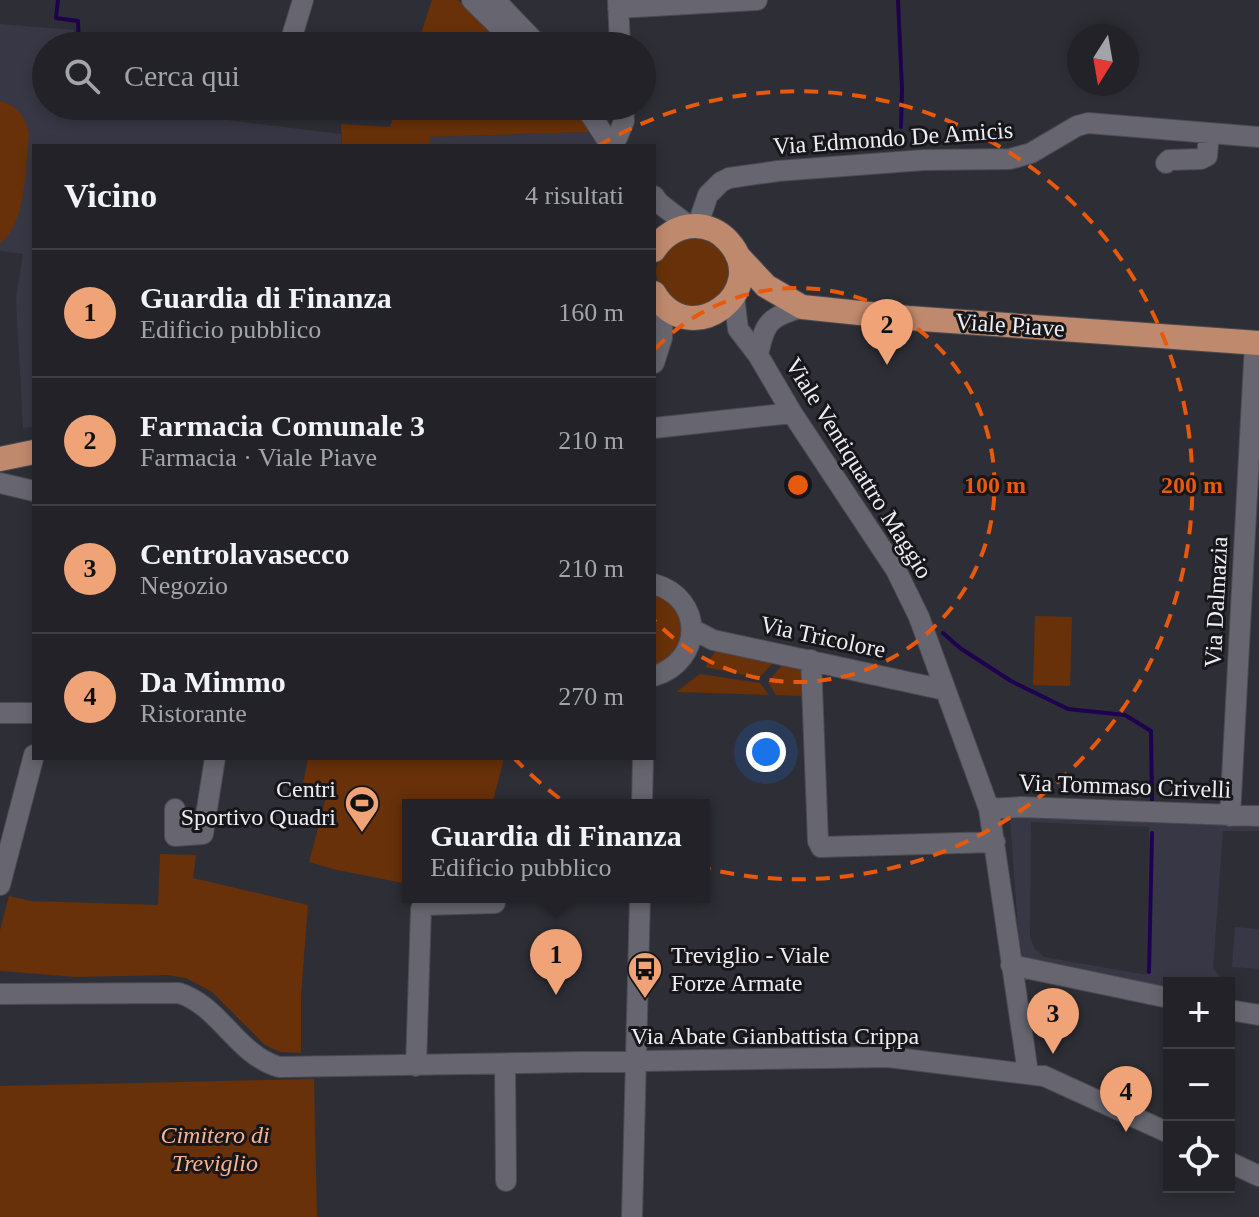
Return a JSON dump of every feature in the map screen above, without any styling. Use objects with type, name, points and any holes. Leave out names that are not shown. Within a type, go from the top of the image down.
[{"type":"main road","points":[[658,245],[670,233],[692,226]]},
{"type":"main road","name":"Viale Piave","points":[[692,226],[705,227],[724,237],[766,286],[802,307],[1257,343]]},
{"type":"main road","points":[[657,298],[671,312],[700,317],[727,304],[736,291],[740,265],[737,255]]},
{"type":"main road","points":[[736,291],[766,286]]},
{"type":"main road","points":[[0,459],[32,452]]},
{"type":"street","points":[[293,32],[303,0]]},
{"type":"street","points":[[472,0],[505,32]]},
{"type":"street","points":[[495,0],[526,32]]},
{"type":"street","points":[[619,32],[618,4],[757,0]]},
{"type":"street","points":[[602,120],[617,143]]},
{"type":"street","points":[[617,143],[624,120]]},
{"type":"street","name":"Via Edmondo De Amicis","points":[[692,226],[708,195],[721,182],[750,174],[924,160],[1010,159],[1031,153],[1077,126],[1088,123],[1259,137]]},
{"type":"street","points":[[1166,163],[1169,160],[1207,156],[1209,133]]},
{"type":"street","points":[[656,200],[692,226]]},
{"type":"street","points":[[656,200],[658,245]]},
{"type":"street","points":[[736,291],[738,329]]},
{"type":"street","points":[[656,357],[662,338],[657,298]]},
{"type":"street","name":"Viale Ventiquattro Maggio","points":[[758,355],[763,331],[769,321],[802,307]]},
{"type":"street","points":[[662,338],[700,317]]},
{"type":"street","name":"Viale Ventiquattro Maggio","points":[[700,317],[738,329],[758,355],[792,413],[896,570],[919,617],[989,809],[1028,1073]]},
{"type":"street","name":"Via Dalmazia","points":[[1230,816],[1251,568],[1257,343]]},
{"type":"street","points":[[656,428],[792,413]]},
{"type":"street","points":[[0,483],[32,491]]},
{"type":"street","points":[[656,585],[680,599],[689,615],[692,629],[690,644],[682,658],[656,675]]},
{"type":"street","name":"Via Tricolore","points":[[692,629],[713,640],[945,690]]},
{"type":"street","points":[[811,660],[818,841],[821,847],[995,842]]},
{"type":"street","points":[[0,713],[32,713]]},
{"type":"street","points":[[0,885],[33,760]]},
{"type":"street","points":[[175,809],[175,836],[203,834],[215,760]]},
{"type":"street","points":[[642,799],[643,760]]},
{"type":"street","name":"Via Tommaso Crivelli","points":[[989,809],[1021,807],[1259,816]]},
{"type":"street","points":[[416,1066],[421,909],[424,905],[495,903]]},
{"type":"street","points":[[632,1217],[640,903]]},
{"type":"street","points":[[1011,965],[1163,997]]},
{"type":"street","name":"Via Abate Gianbattista Crippa","points":[[0,994],[174,992],[198,1002],[253,1054],[279,1067],[888,1057],[1028,1073],[1064,1083],[1163,1130]]},
{"type":"street","points":[[1235,1011],[1259,1015]]},
{"type":"street","points":[[505,1064],[506,1181]]},
{"type":"street","points":[[1235,1165],[1259,1176]]},
{"type":"shaded area","points":[[0,24],[74,30],[32,32],[32,120],[228,120],[341,134],[342,144],[32,144],[32,427],[23,428],[16,299],[23,254],[0,251]]},
{"type":"shaded area","points":[[589,132],[598,144],[429,144],[429,137]]},
{"type":"shaded area","points":[[1030,798],[1259,807],[1259,831],[1223,831],[1213,968],[1220,977],[1163,977],[1163,1005],[1029,980],[1019,942],[1010,819],[1029,817]],"holes":[[[1031,822],[1149,827],[1147,975],[1044,957],[1035,949],[1030,938]]]},
{"type":"shaded area","points":[[1235,927],[1259,929],[1259,969],[1232,967]]},
{"type":"green space","points":[[432,0],[458,0],[491,32],[422,32]]},
{"type":"green space","points":[[0,101],[20,113],[29,135],[20,209],[9,234],[0,243]]},
{"type":"green space","points":[[392,120],[582,120],[589,132],[429,137],[429,144],[342,144],[341,124],[390,127]]},
{"type":"green space","points":[[688,235],[716,242],[731,266],[725,294],[694,309],[685,308],[673,300],[663,290],[656,272],[662,256]]},
{"type":"green space","points":[[656,593],[676,607],[683,625],[676,650],[656,665]]},
{"type":"green space","points":[[1035,616],[1072,617],[1070,686],[1033,685]]},
{"type":"green space","points":[[716,650],[773,663],[759,678],[705,667]]},
{"type":"green space","points":[[782,665],[801,668],[801,696],[776,695],[768,682]]},
{"type":"green space","points":[[700,674],[760,683],[769,695],[676,692]]},
{"type":"green space","name":"Centri Sportivo Quadri","points":[[308,760],[503,760],[494,799],[402,799],[402,883],[309,862],[327,794],[302,789]]},
{"type":"green space","points":[[160,854],[196,855],[193,878],[308,905],[301,995],[301,1053],[280,1052],[265,1045],[212,992],[186,978],[167,975],[76,977],[0,971],[0,930],[9,896],[31,901],[158,905]]},
{"type":"green space","name":"Cimitero di Treviglio","points":[[314,1079],[317,1217],[0,1217],[0,1086]]},
{"type":"waterway","points":[[58,0],[56,18],[78,21],[78,32]]},
{"type":"waterway","points":[[898,0],[901,127]]},
{"type":"waterway","points":[[943,633],[960,648],[1011,681],[1068,709],[1125,715],[1151,731],[1152,805]]},
{"type":"waterway","points":[[1149,972],[1152,833]]},
{"type":"place","name":"Farmacia Comunale 3","points":[[887,365]]},
{"type":"place","name":"Centri Sportivo Quadri","points":[[362,834]]},
{"type":"place","name":"Guardia di Finanza","points":[[556,995]]},
{"type":"place","name":"Treviglio - Viale Forze Armate","points":[[645,1000]]},
{"type":"place","name":"Centrolavasecco","points":[[1053,1054]]},
{"type":"place","name":"Da Mimmo","points":[[1126,1132]]}]
